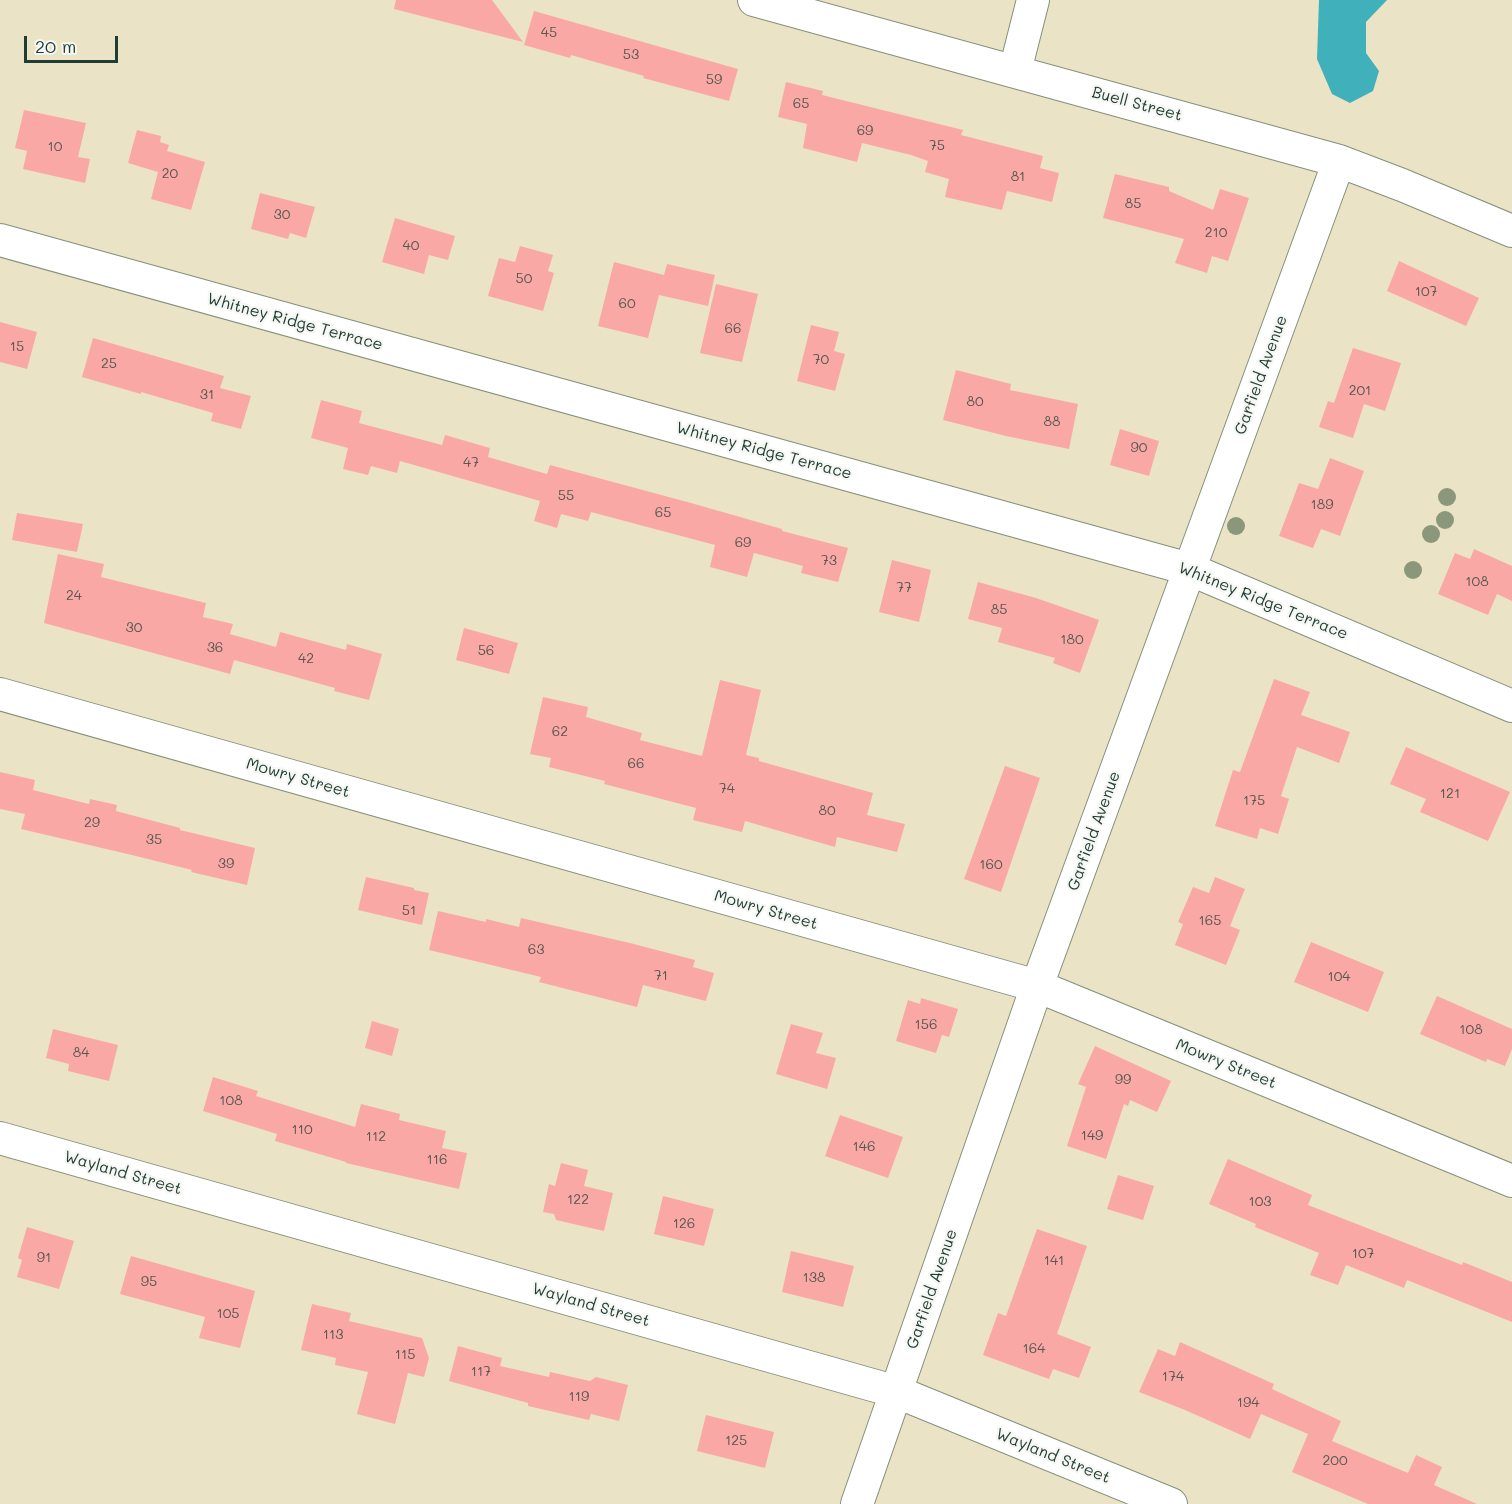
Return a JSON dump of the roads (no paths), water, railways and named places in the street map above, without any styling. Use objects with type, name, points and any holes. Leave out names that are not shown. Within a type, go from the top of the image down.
[{"type":"street","name":"Buell Street","points":[[754,0],[1339,161],[1512,231]]},
{"type":"street","points":[[1015,71],[1033,0]]},
{"type":"street","name":"Garfield Avenue","points":[[857,1504],[1037,986],[1339,161]]},
{"type":"street","name":"Whitney Ridge Terrace","points":[[0,240],[1189,569],[1512,706]]},
{"type":"street","name":"Mowry Street","points":[[0,694],[1037,986],[1512,1181]]},
{"type":"street","name":"Wayland Street","points":[[0,1138],[897,1392],[1171,1504]]},
{"type":"water","points":[[1319,0],[1387,0],[1366,22],[1366,53],[1379,71],[1373,91],[1350,103],[1332,94],[1317,59]]}]
